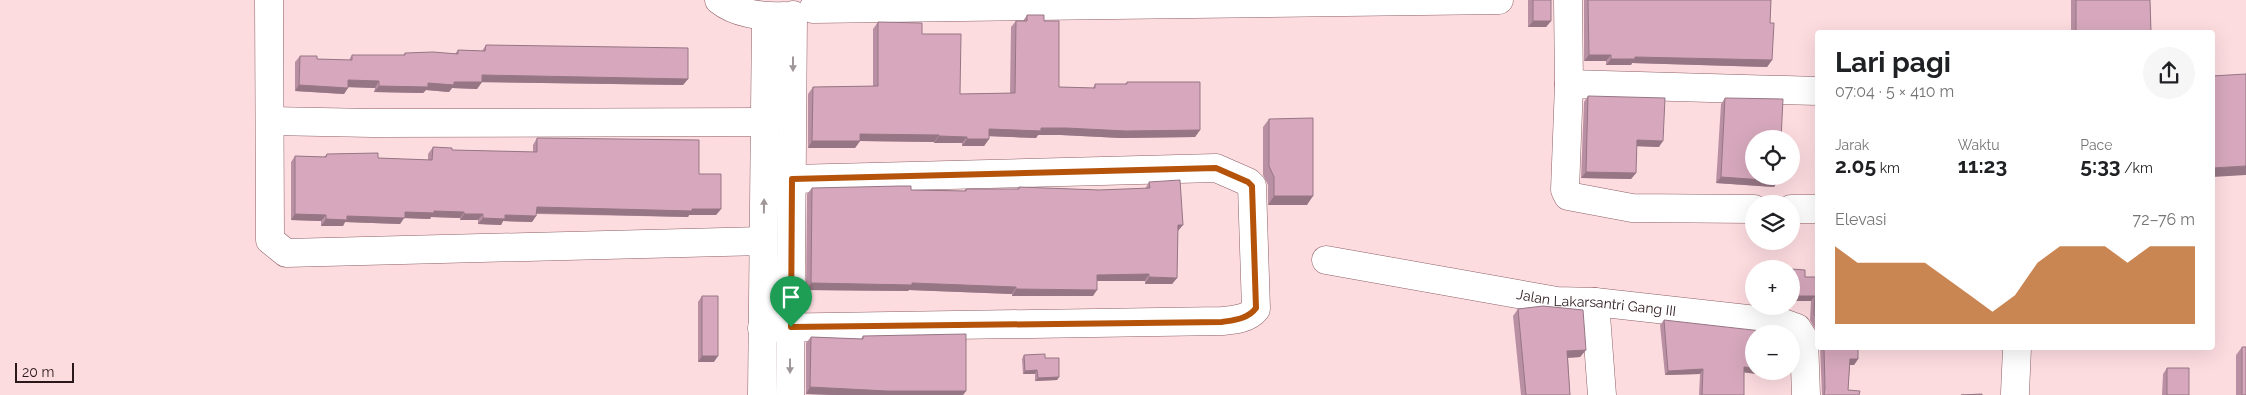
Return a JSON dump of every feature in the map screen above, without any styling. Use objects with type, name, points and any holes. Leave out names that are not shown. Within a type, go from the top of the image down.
[{"type":"street","points":[[269,0],[270,240],[278,249],[286,253],[763,240]]},
{"type":"street","points":[[719,0],[728,7],[766,17],[812,8],[1499,0]]},
{"type":"street","points":[[1568,0],[1569,84],[1565,190],[1568,196],[1632,208],[1745,209]]},
{"type":"street","points":[[790,395],[792,179],[812,8]]},
{"type":"street","points":[[762,395],[766,17]]},
{"type":"street","points":[[1569,84],[1815,91]]},
{"type":"street","points":[[270,121],[372,123],[764,122]]},
{"type":"street","points":[[762,328],[1222,322],[1238,319],[1253,313],[1256,308],[1252,186],[1248,182],[1216,168],[792,179]]},
{"type":"street","points":[[1800,209],[1815,209]]},
{"type":"street","name":"Jalan Lakarsantri Gang III","points":[[1326,260],[1557,301],[1595,302],[1783,323],[1797,328],[1804,339],[1806,395]]},
{"type":"street","points":[[1595,302],[1602,395]]},
{"type":"street","points":[[2015,394],[2017,350]]},
{"type":"building","points":[[1533,0],[1551,0],[1551,21],[1533,21]]},
{"type":"building","points":[[1588,0],[1771,0],[1770,23],[1774,23],[1772,60],[1635,57],[1635,59],[1611,59],[1611,55],[1589,55]]},
{"type":"building","points":[[2076,0],[2150,0],[2151,30],[2076,30]]},
{"type":"building","points":[[1027,15],[1044,15],[1044,21],[1059,21],[1059,87],[1095,88],[1095,84],[1127,84],[1127,82],[1200,82],[1200,130],[1126,131],[1041,128],[1041,131],[989,129],[989,139],[967,139],[967,137],[939,135],[860,134],[860,141],[812,141],[813,87],[878,86],[878,22],[922,23],[922,34],[961,34],[960,94],[1015,93],[1016,21],[1027,21]]},
{"type":"building","points":[[486,45],[688,48],[688,79],[482,75],[482,82],[454,82],[454,85],[428,83],[428,87],[379,86],[379,81],[348,80],[348,88],[299,85],[300,56],[317,56],[317,59],[352,60],[352,55],[405,55],[405,53],[433,52],[458,54],[458,50],[485,51]]},
{"type":"building","points":[[2246,74],[2246,166],[2215,168],[2215,76]]},
{"type":"building","points":[[1588,96],[1665,98],[1663,141],[1637,140],[1636,173],[1586,172]]},
{"type":"building","points":[[1725,98],[1783,99],[1781,130],[1745,130],[1745,179],[1721,177]]},
{"type":"building","points":[[1313,118],[1313,196],[1274,196],[1274,177],[1269,166],[1269,119]]},
{"type":"building","points":[[537,138],[699,140],[699,174],[721,174],[721,209],[692,209],[692,211],[537,207],[536,216],[505,215],[505,219],[483,218],[483,214],[434,211],[434,213],[405,212],[405,218],[347,216],[347,220],[326,219],[326,215],[295,214],[295,156],[326,157],[327,154],[378,153],[378,158],[432,160],[433,147],[452,148],[452,150],[537,152]]},
{"type":"building","points":[[1180,180],[1183,225],[1178,225],[1177,278],[1149,277],[1149,274],[1097,275],[1097,290],[1016,289],[1016,287],[912,283],[912,285],[811,283],[812,188],[911,186],[911,190],[966,191],[966,189],[1019,189],[1019,187],[1099,190],[1150,188],[1149,182]]},
{"type":"building","points":[[1800,270],[1805,270],[1805,277],[1815,277],[1815,296],[1800,296]]},
{"type":"building","points":[[702,296],[718,296],[718,356],[702,356]]},
{"type":"building","points":[[1543,306],[1583,310],[1586,350],[1567,351],[1570,395],[1526,395],[1518,309]]},
{"type":"building","points":[[1664,320],[1745,329],[1744,395],[1702,395],[1703,369],[1668,371]]},
{"type":"building","points":[[966,334],[966,391],[887,391],[810,387],[811,337],[863,339],[863,336]]},
{"type":"building","points":[[2242,347],[2246,347],[2246,395],[2242,395]]},
{"type":"building","points":[[1824,350],[1858,350],[1858,359],[1850,359],[1848,390],[1860,391],[1859,395],[1824,395]]},
{"type":"building","points":[[1045,354],[1045,358],[1059,358],[1059,377],[1038,378],[1037,370],[1025,371],[1024,355]]},
{"type":"building","points":[[2167,368],[2189,368],[2189,395],[2167,395]]},
{"type":"route","points":[[1216,168],[1248,182],[1252,186],[1256,308],[1253,313],[1238,319],[1222,322],[791,327],[792,179],[1216,168]]}]
